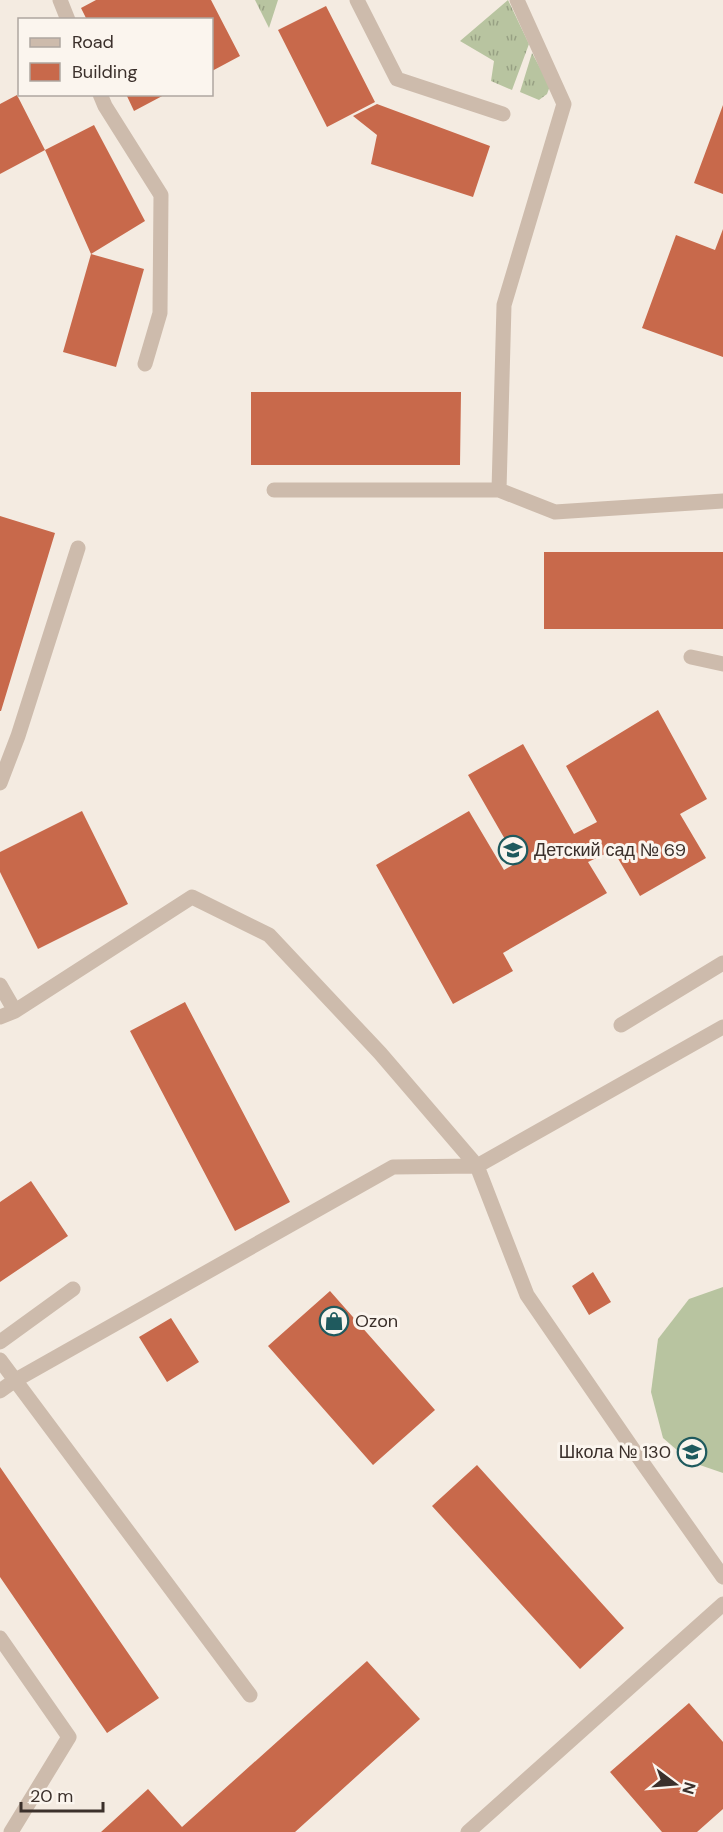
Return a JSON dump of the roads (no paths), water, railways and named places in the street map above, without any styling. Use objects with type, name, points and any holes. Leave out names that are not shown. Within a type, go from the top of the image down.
[{"type":"lane","points":[[60,0],[67,18]]},
{"type":"lane","points":[[357,0],[397,79],[503,114]]},
{"type":"lane","points":[[499,490],[504,305],[564,104],[517,0]]},
{"type":"lane","points":[[101,96],[161,195],[160,312],[145,364]]},
{"type":"lane","points":[[274,490],[499,490],[555,512],[723,501]]},
{"type":"lane","points":[[0,783],[18,736],[78,548]]},
{"type":"lane","points":[[691,657],[723,664]]},
{"type":"lane","points":[[0,1017],[15,1011],[192,897],[269,935],[380,1053],[477,1166],[527,1295],[723,1577]]},
{"type":"lane","points":[[621,1025],[723,963]]},
{"type":"lane","points":[[0,985],[15,1011]]},
{"type":"lane","points":[[0,1391],[393,1167],[477,1166],[723,1027]]},
{"type":"lane","points":[[0,1342],[74,1289]]},
{"type":"lane","points":[[0,1360],[250,1695]]},
{"type":"lane","points":[[468,1832],[723,1604]]},
{"type":"lane","points":[[0,1638],[69,1737],[11,1832]]},
{"type":"place","name":"Детский сад № 69","points":[[513,850]]},
{"type":"place","name":"Ozon","points":[[334,1321]]},
{"type":"place","name":"Школа № 130","points":[[692,1452]]}]
